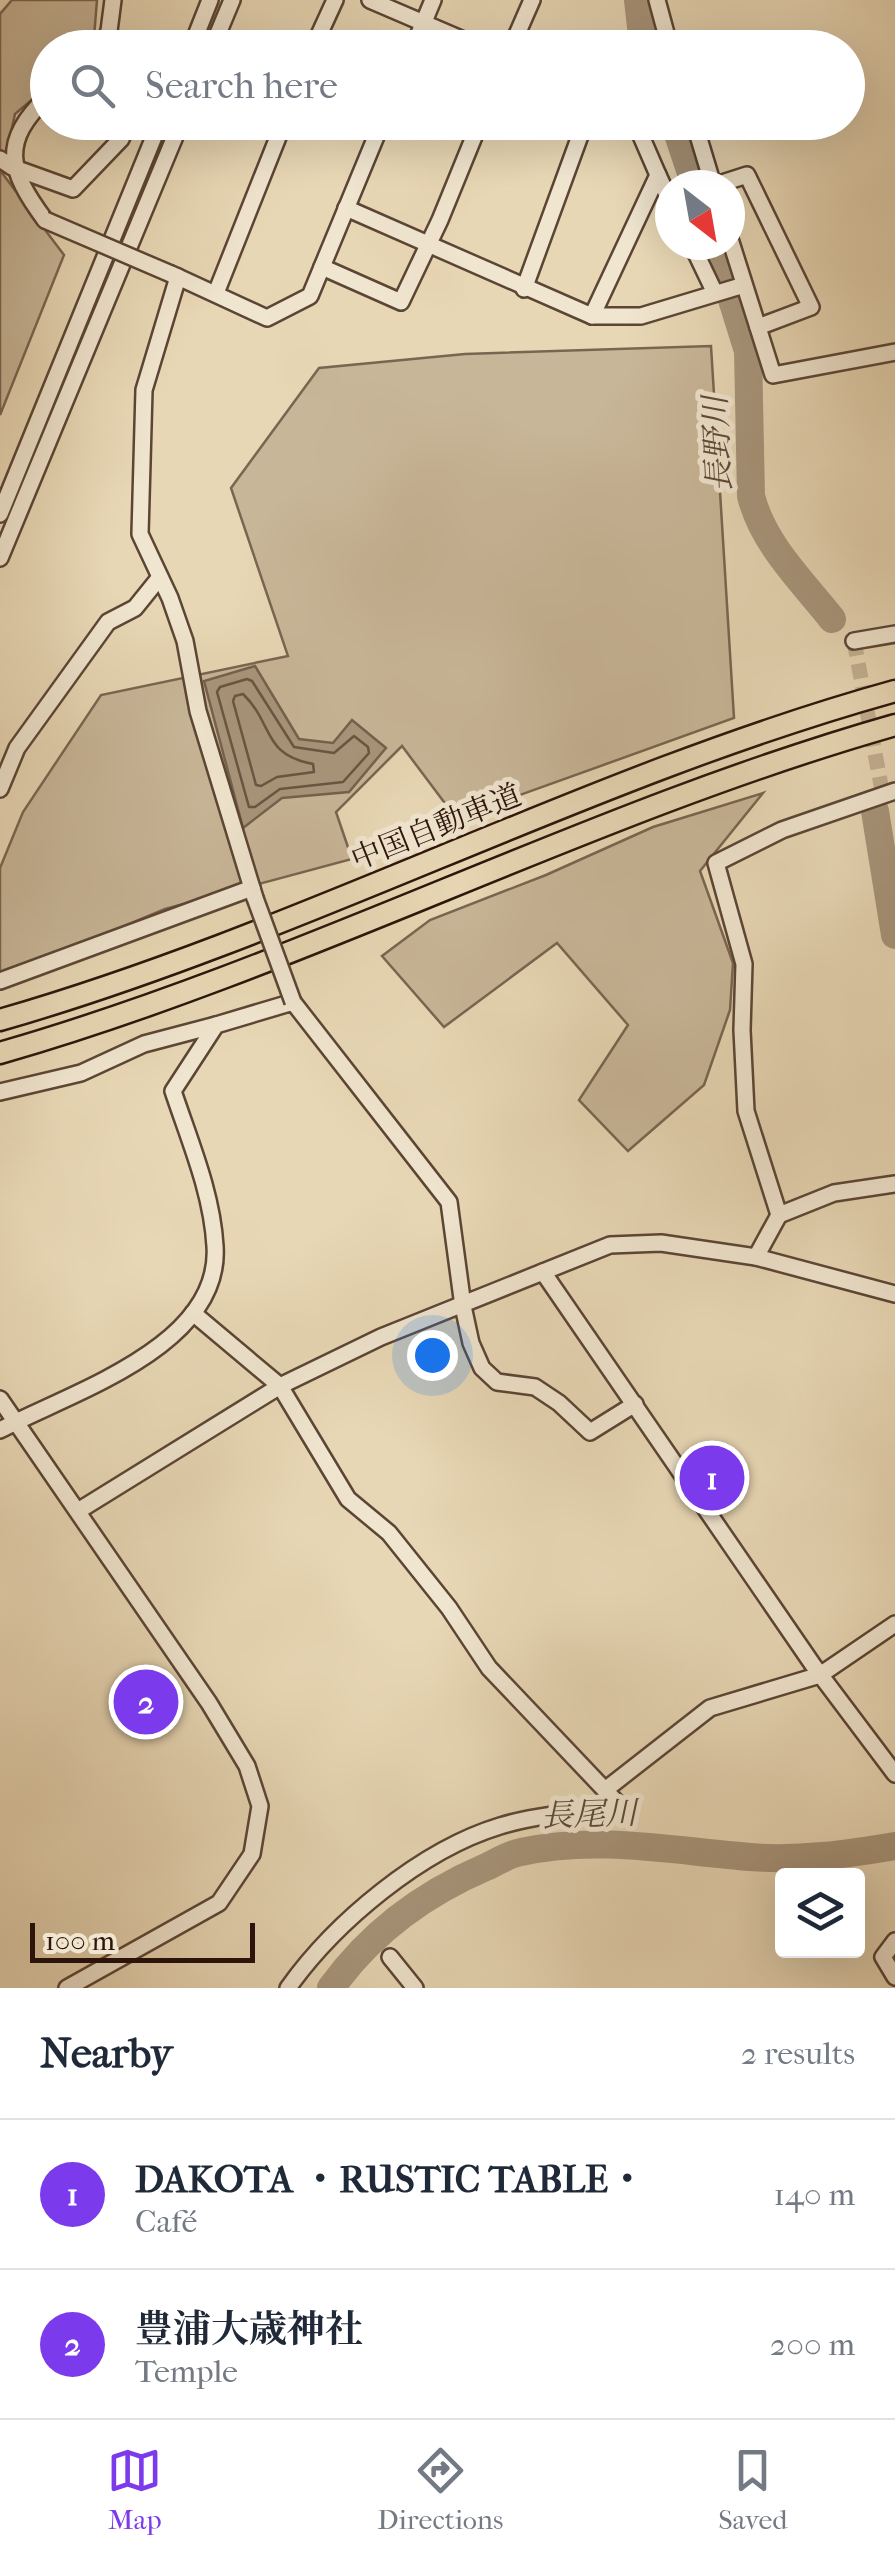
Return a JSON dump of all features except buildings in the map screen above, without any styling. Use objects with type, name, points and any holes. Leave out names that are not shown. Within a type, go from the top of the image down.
[{"type":"highway","name":"中国自動車道","points":[[0,1020],[140,976],[243,937],[684,761],[895,691]]},
{"type":"highway","name":"中国自動車道","points":[[0,1053],[151,1005],[695,792],[895,725]]},
{"type":"street","points":[[109,30],[113,0]]},
{"type":"street","points":[[198,30],[210,0]]},
{"type":"street","points":[[220,30],[232,0]]},
{"type":"street","points":[[321,30],[335,0]]},
{"type":"street","points":[[370,0],[440,30]]},
{"type":"street","points":[[421,30],[434,0]]},
{"type":"street","points":[[519,30],[532,0]]},
{"type":"street","points":[[658,0],[666,30]]},
{"type":"street","points":[[30,112],[16,132],[6,163],[45,220],[268,318],[310,296],[374,140]]},
{"type":"street","points":[[6,163],[72,189],[120,140]]},
{"type":"street","points":[[0,514],[153,140]]},
{"type":"street","points":[[0,558],[174,140]]},
{"type":"street","points":[[216,293],[277,140]]},
{"type":"street","points":[[322,267],[401,302],[472,140]]},
{"type":"street","points":[[524,289],[578,140]]},
{"type":"street","points":[[643,140],[656,170]]},
{"type":"street","points":[[700,140],[710,170]]},
{"type":"street","points":[[745,176],[748,175],[811,307],[758,328]]},
{"type":"street","points":[[592,316],[655,181]]},
{"type":"street","points":[[346,208],[592,316],[642,316],[744,285]]},
{"type":"street","points":[[699,260],[715,294]]},
{"type":"street","points":[[736,260],[773,375],[895,352]]},
{"type":"street","points":[[175,276],[144,390],[140,534],[184,641],[198,711],[254,893],[293,1002],[449,1202],[463,1306],[471,1343],[482,1368],[497,1382],[534,1388],[559,1402],[590,1432],[635,1404]]},
{"type":"street","points":[[0,789],[17,748],[108,622],[135,608],[160,577]]},
{"type":"street","points":[[854,642],[895,634]]},
{"type":"street","points":[[779,1216],[746,1112],[744,964],[716,863],[782,830],[895,792]]},
{"type":"street","points":[[0,981],[254,893]]},
{"type":"street","points":[[0,1092],[81,1073],[144,1044],[293,1002]]},
{"type":"street","points":[[0,1430],[136,1364],[193,1313],[210,1280],[216,1250],[208,1198],[173,1091],[216,1025]]},
{"type":"street","points":[[756,1257],[779,1216],[834,1194],[895,1184]]},
{"type":"street","points":[[78,1511],[280,1386],[381,1337],[610,1244],[661,1243],[756,1257],[895,1294]]},
{"type":"street","points":[[543,1272],[820,1675],[895,1774]]},
{"type":"street","points":[[193,1313],[280,1386],[348,1499],[389,1533],[449,1608],[489,1668],[622,1808],[540,1816],[498,1826],[454,1845],[401,1878],[358,1912],[318,1951],[288,1988]]},
{"type":"street","points":[[0,1399],[209,1703],[246,1766],[260,1806],[252,1854],[219,1904],[66,1988]]},
{"type":"street","points":[[604,1790],[710,1708],[820,1675],[895,1624]]},
{"type":"street","points":[[895,1941],[883,1957],[895,1977]]},
{"type":"street","points":[[390,1957],[415,1988]]},
{"type":"shaded area","points":[[12,0],[97,0],[95,30],[30,30],[30,101],[15,114],[2,173],[64,255],[0,415],[0,14]]},
{"type":"shaded area","points":[[711,346],[734,718],[456,818],[402,746],[336,812],[352,859],[165,909],[0,978],[0,868],[23,812],[101,695],[288,656],[231,488],[319,368],[465,354]]},
{"type":"shaded area","points":[[763,793],[700,871],[733,963],[730,1010],[704,1085],[628,1151],[579,1100],[628,1025],[557,943],[444,1027],[382,956],[430,920],[546,875],[653,827]]},
{"type":"water","points":[[255,666],[299,739],[333,743],[352,720],[386,748],[349,792],[282,798],[243,828],[204,681]]},
{"type":"waterway","name":"長野川","points":[[638,0],[642,30]]},
{"type":"waterway","name":"長野川","points":[[680,140],[690,170]]},
{"type":"waterway","name":"長野川","points":[[720,260],[748,351],[751,496],[774,546],[832,619]]},
{"type":"waterway","name":"長野川","points":[[875,811],[895,935]]},
{"type":"waterway","name":"長尾川","points":[[331,1988],[363,1949],[420,1902],[517,1853],[550,1847],[607,1845],[786,1858],[895,1846]]},
{"type":"tunnel","points":[[854,641],[883,796]]},
{"type":"place","name":"DAKOTA ・RUSTIC TABLE・","points":[[712,1478]]},
{"type":"place","name":"豊浦大歳神社","points":[[146,1702]]}]
